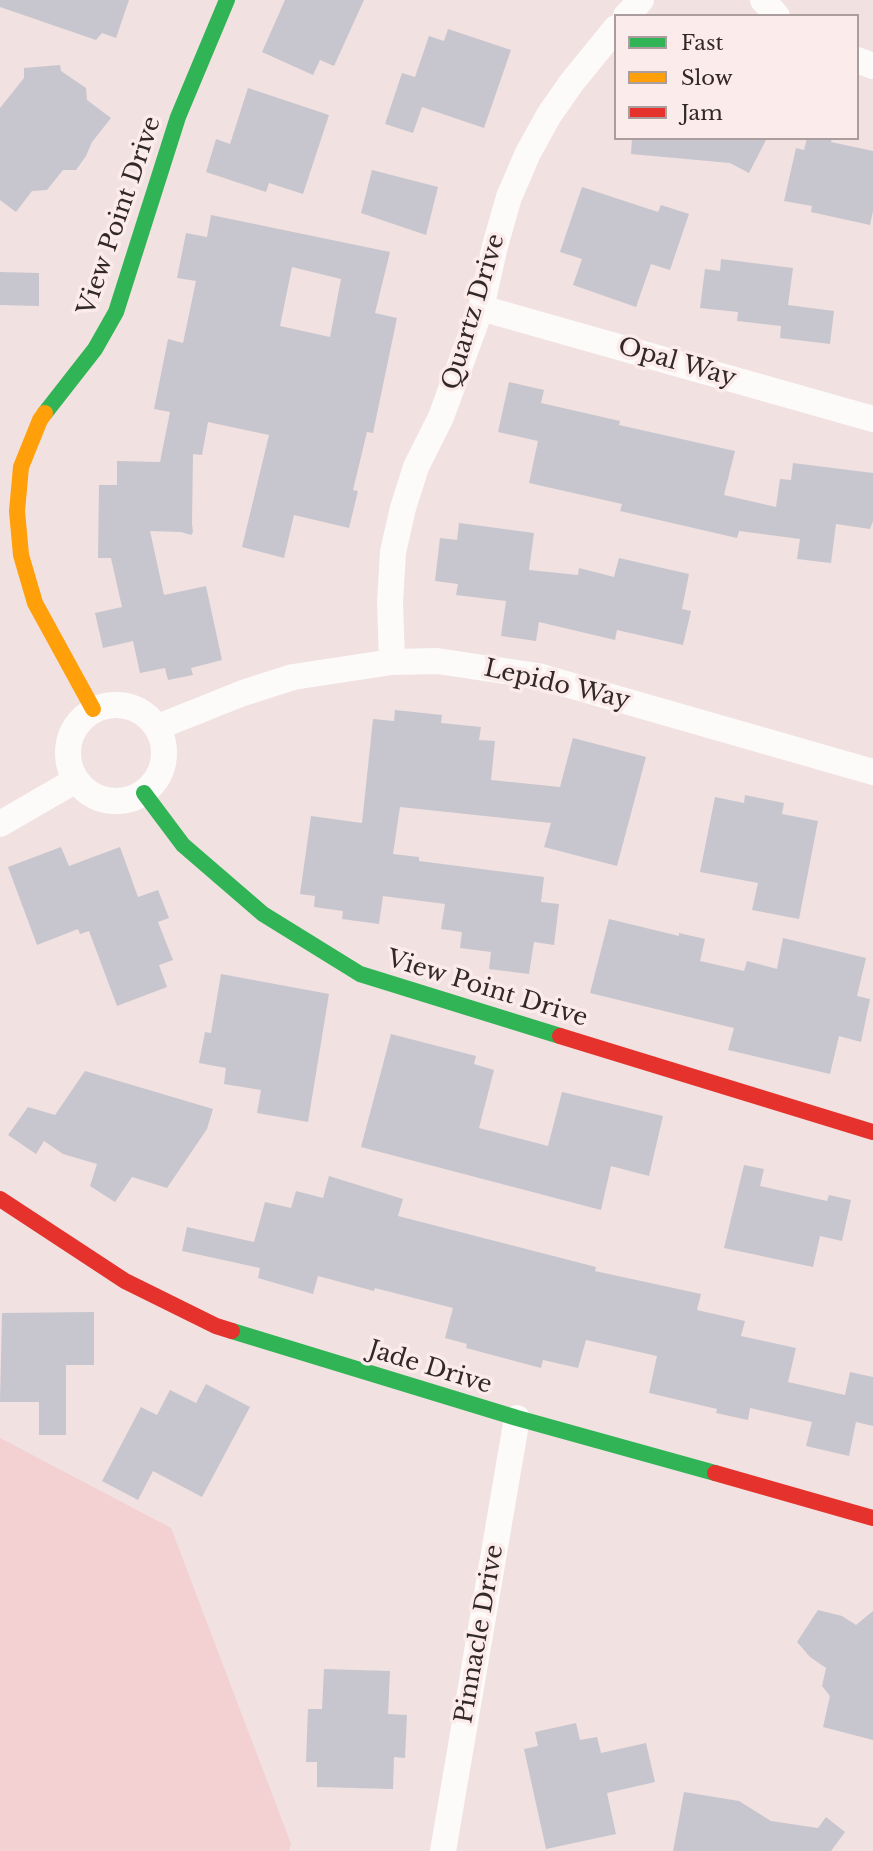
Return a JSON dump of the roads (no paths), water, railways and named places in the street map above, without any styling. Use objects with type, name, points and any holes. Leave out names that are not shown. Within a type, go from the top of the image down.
[{"type":"street","name":"View Point Drive","points":[[93,709],[35,603],[21,555],[17,511],[21,467],[40,420],[95,349],[116,312],[178,117],[227,0]]},
{"type":"street","points":[[628,14],[641,0]]},
{"type":"street","points":[[763,0],[775,14]]},
{"type":"street","name":"Quartz Drive","points":[[391,662],[393,552],[403,508],[416,467],[441,417],[481,308],[506,209],[528,153],[572,82],[614,30]]},
{"type":"street","name":"Opal Way","points":[[481,308],[873,419]]},
{"type":"street","name":"Lepido Way","points":[[158,727],[243,693],[293,677],[391,662],[437,661],[538,676],[873,772]]},
{"type":"street","points":[[115,704],[132,706],[147,714],[158,727],[165,748],[164,765],[156,781],[145,793],[125,801],[108,801],[92,795],[76,780],[70,770],[67,751],[71,734],[80,720],[93,709],[115,704]]},
{"type":"street","points":[[0,824],[76,780]]},
{"type":"street","name":"View Point Drive","points":[[145,793],[183,845],[262,914],[360,974],[873,1132]]},
{"type":"street","name":"Jade Drive","points":[[0,1199],[125,1281],[216,1326],[517,1418],[873,1518]]},
{"type":"street","name":"Pinnacle Drive","points":[[443,1851],[517,1418]]}]
